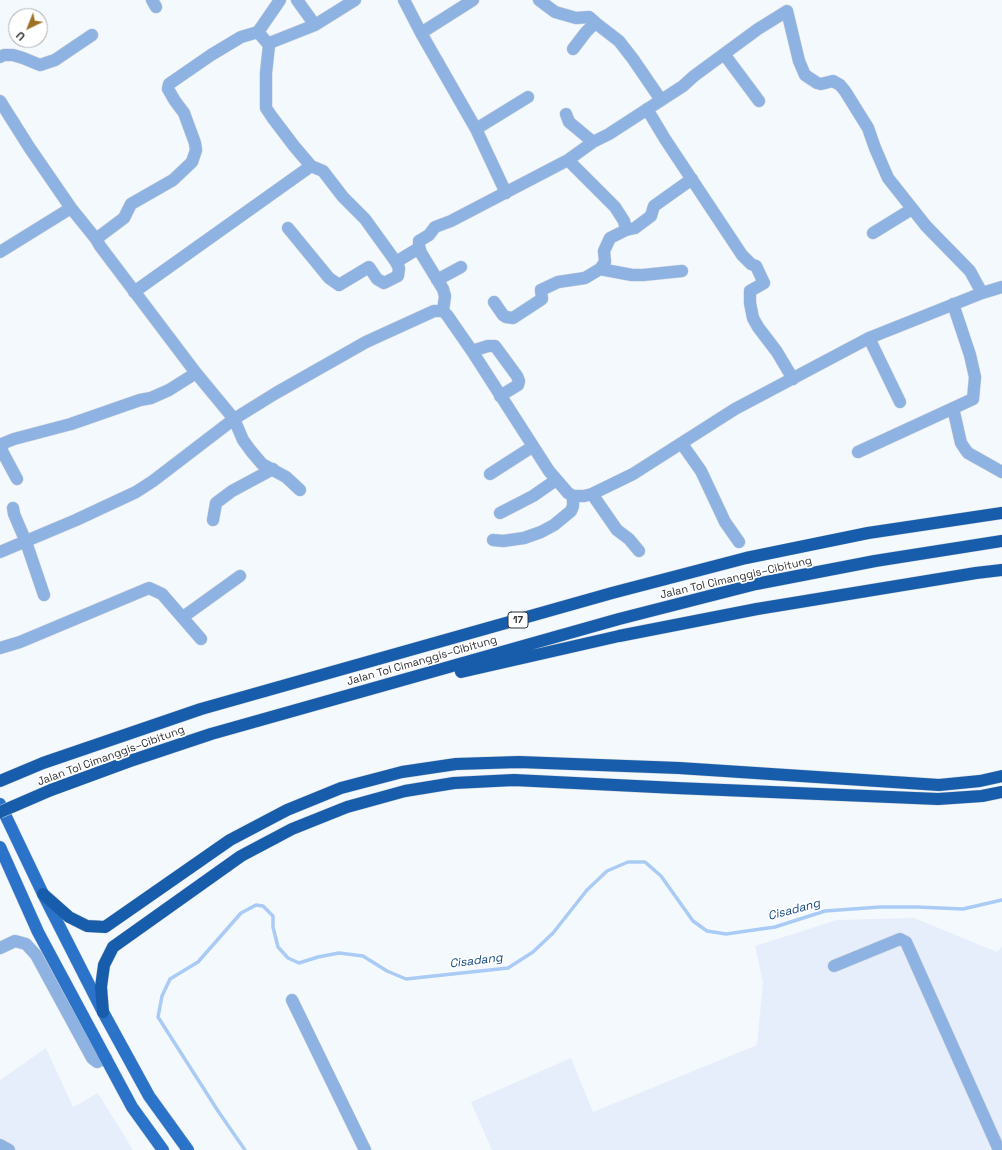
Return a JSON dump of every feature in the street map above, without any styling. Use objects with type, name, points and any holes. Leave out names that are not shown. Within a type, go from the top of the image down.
[{"type":"highway","name":"Jalan Tol Cimanggis–Cibitung","points":[[0,781],[43,763],[201,709],[612,593],[746,558],[868,533],[1002,513]]},
{"type":"highway","name":"Jalan Tol Cimanggis–Cibitung","points":[[0,812],[51,790],[130,761],[211,734],[620,619],[756,584],[875,560],[1002,540]]},
{"type":"highway","points":[[329,701],[619,636],[757,609],[1002,570]]},
{"type":"highway","points":[[43,894],[69,917],[87,926],[105,927],[230,840],[287,810],[341,788],[402,772],[456,764],[519,762],[671,768],[939,785],[980,781],[1002,776]]},
{"type":"highway","points":[[103,1012],[100,987],[104,965],[113,947],[242,856],[292,829],[347,807],[405,791],[454,783],[514,780],[938,799],[982,796],[1002,792]]},
{"type":"main road","points":[[0,804],[43,894],[103,1012],[149,1096],[188,1150]]},
{"type":"main road","points":[[0,848],[38,932],[132,1107],[163,1150]]},
{"type":"street","points":[[96,239],[124,218],[131,204],[173,180],[192,162],[196,150],[195,143],[184,113],[175,102],[168,89],[169,84],[211,55],[241,37],[258,32],[280,0]]},
{"type":"street","points":[[297,0],[315,25]]},
{"type":"street","points":[[288,228],[329,278],[339,285],[369,267],[377,279],[384,283],[398,276],[399,268],[396,262],[365,219],[343,197],[323,171],[311,166],[266,108],[266,73],[269,45],[272,42],[315,25],[355,0]]},
{"type":"street","points":[[404,0],[421,33],[476,129],[506,193]]},
{"type":"street","points":[[421,33],[473,0]]},
{"type":"street","points":[[539,0],[555,12],[576,18],[589,17],[619,41],[634,59],[661,100]]},
{"type":"street","points":[[982,293],[970,271],[912,209],[888,178],[868,128],[845,91],[836,82],[833,81],[821,84],[805,75],[787,11],[758,29],[694,76],[683,86],[609,134],[593,142],[568,160],[451,221],[435,227],[429,234],[419,241],[419,248],[443,289],[445,296],[443,311],[472,351],[532,447],[556,480],[573,496],[592,494],[633,474],[735,409],[869,338],[953,304],[1002,287]]},
{"type":"street","points":[[573,49],[586,32],[597,24]]},
{"type":"street","points":[[258,32],[269,45]]},
{"type":"street","points":[[0,57],[4,55],[13,55],[40,65],[55,60],[92,35]]},
{"type":"street","points":[[724,54],[759,101]]},
{"type":"street","points":[[476,129],[528,97]]},
{"type":"street","points":[[1,105],[71,208],[96,239],[134,292],[196,373],[234,419],[243,440],[251,451],[262,464],[286,477],[300,490]]},
{"type":"street","points":[[647,109],[665,139],[742,255],[751,264],[756,266],[764,283],[750,291],[750,303],[753,318],[793,379]]},
{"type":"street","points":[[566,114],[570,122],[593,142]]},
{"type":"street","points":[[568,160],[615,207],[624,221],[626,230]]},
{"type":"street","points":[[134,292],[311,166]]},
{"type":"street","points":[[494,302],[503,315],[514,318],[542,299],[541,290],[558,282],[585,278],[600,269],[605,262],[604,251],[610,238],[626,230],[635,228],[651,216],[654,206],[692,179]]},
{"type":"street","points":[[0,252],[71,208]]},
{"type":"street","points":[[873,233],[912,209]]},
{"type":"street","points":[[396,262],[419,248]]},
{"type":"street","points":[[437,280],[461,267]]},
{"type":"street","points":[[600,269],[632,275],[682,271]]},
{"type":"street","points":[[858,452],[973,399],[976,377],[953,304]]},
{"type":"street","points":[[0,552],[83,517],[136,492],[234,419],[281,390],[366,342],[434,311],[443,311]]},
{"type":"street","points":[[869,338],[900,402]]},
{"type":"street","points":[[472,351],[488,346],[495,346],[517,376],[519,381],[518,385],[500,396]]},
{"type":"street","points":[[17,480],[2,451],[2,446],[4,443],[71,424],[128,404],[151,398],[169,390],[196,373]]},
{"type":"street","points":[[953,408],[961,443],[968,453],[1002,472]]},
{"type":"street","points":[[682,444],[701,471],[725,522],[739,542]]},
{"type":"street","points":[[490,474],[532,447]]},
{"type":"street","points":[[213,520],[216,503],[232,491],[273,469]]},
{"type":"street","points":[[500,513],[533,496],[556,480]]},
{"type":"street","points":[[592,494],[617,530],[629,538],[639,551]]},
{"type":"street","points":[[493,540],[503,541],[524,538],[541,532],[554,525],[571,511],[573,506],[573,496]]},
{"type":"street","points":[[13,508],[44,595]]},
{"type":"street","points":[[183,617],[240,576]]},
{"type":"street","points":[[0,648],[20,642],[149,588],[162,594],[201,639]]},
{"type":"street","points":[[834,966],[900,939],[906,942],[999,1150]]},
{"type":"street","points":[[0,948],[15,941],[26,944],[36,955],[92,1058],[97,1062],[106,1058]]},
{"type":"street","points":[[292,1000],[365,1150]]},
{"type":"street","points":[[0,1145],[9,1150]]},
{"type":"shaded area","points":[[914,918],[997,952],[1002,947],[1002,1150],[492,1150],[471,1102],[571,1058],[593,1112],[757,1045],[763,982],[755,946],[837,920]]},
{"type":"shaded area","points":[[46,1048],[73,1107],[98,1093],[133,1150],[0,1150],[0,1080]]},
{"type":"waterway","name":"Cisadang","points":[[245,1150],[218,1111],[158,1017],[162,996],[170,979],[198,962],[241,913],[256,905],[263,906],[273,916],[273,927],[278,947],[288,958],[299,963],[318,957],[339,953],[363,956],[387,971],[406,979],[508,968],[533,952],[553,933],[587,890],[607,871],[628,862],[645,862],[661,876],[693,921],[707,931],[726,934],[775,927],[825,911],[880,907],[963,909],[1002,900]]}]
